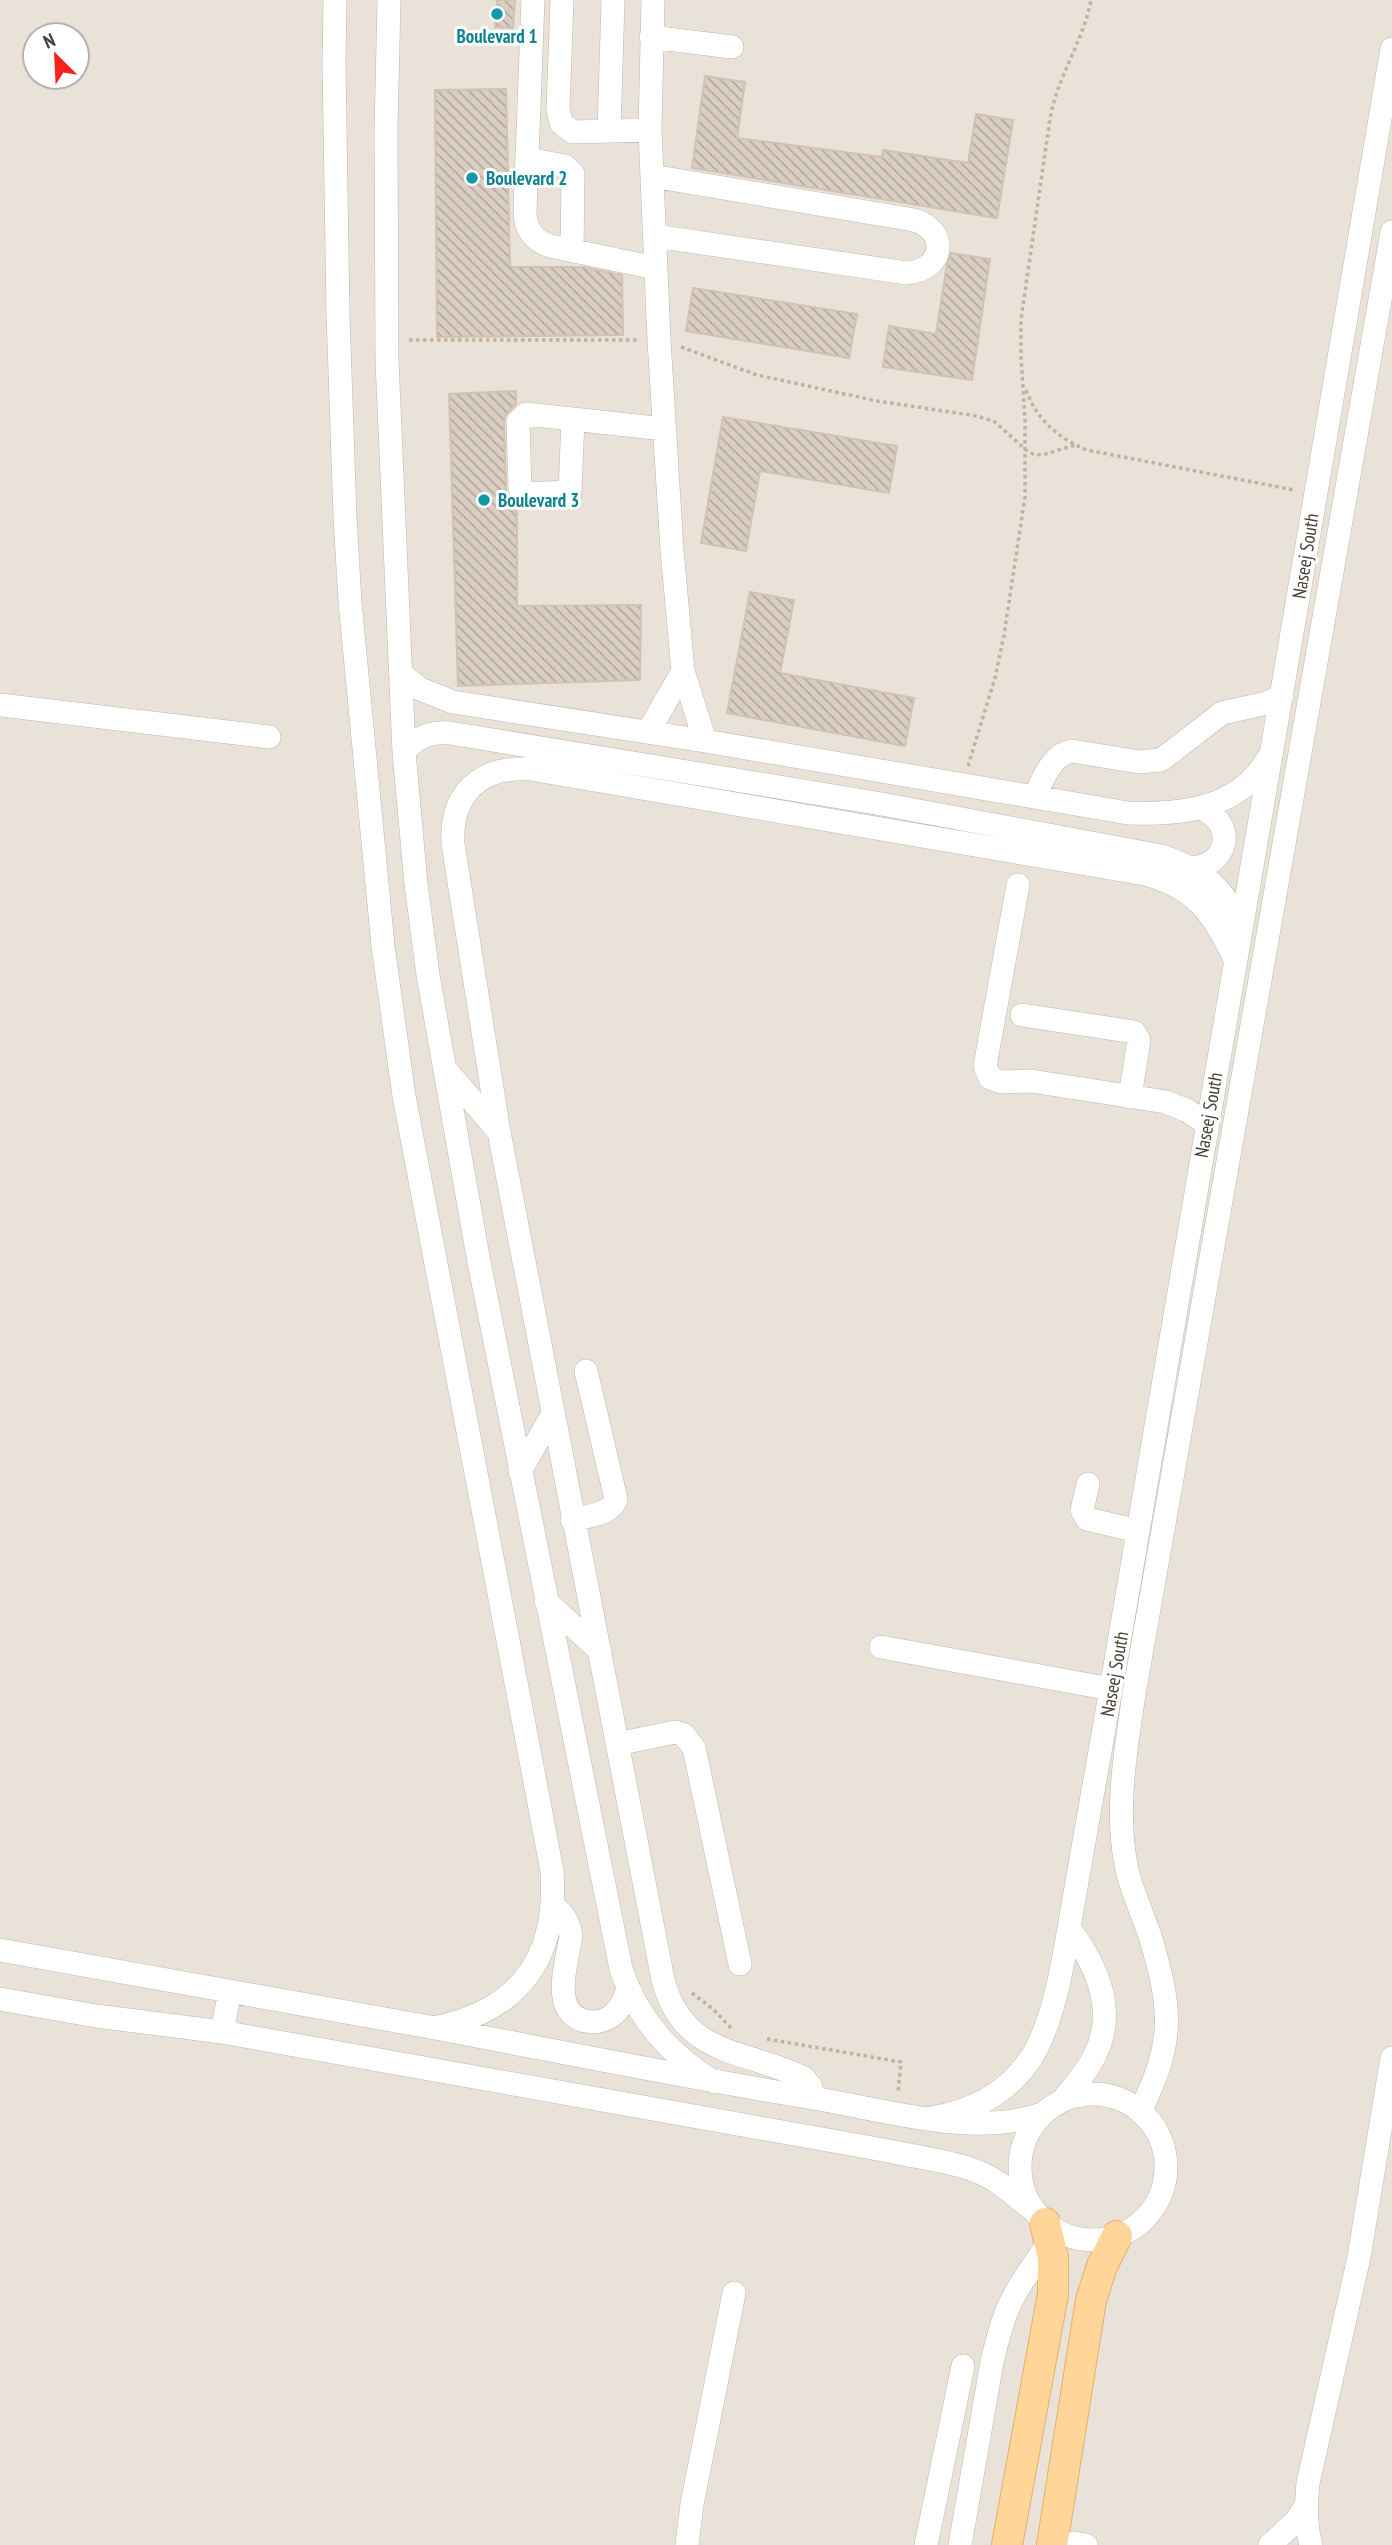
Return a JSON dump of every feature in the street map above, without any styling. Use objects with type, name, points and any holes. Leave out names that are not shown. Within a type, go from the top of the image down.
[{"type":"main road","points":[[1007,2545],[1053,2294],[1054,2276],[1043,2225]]},
{"type":"main road","points":[[1070,2544],[1091,2300],[1102,2266],[1117,2236]]},
{"type":"street","points":[[335,0],[338,314],[345,517],[350,602],[383,946],[404,1096],[552,1871],[553,1906],[546,1941],[530,1975],[517,1989],[481,2014],[434,2028]]},
{"type":"street","points":[[389,0],[386,326],[404,752],[425,950],[479,1262],[621,1969],[628,1989],[642,2014],[662,2040],[686,2063],[714,2082]]},
{"type":"street","points":[[533,0],[525,219],[527,227],[536,239],[543,243],[656,268]]},
{"type":"street","points":[[562,0],[558,116],[566,128],[573,132],[650,130]]},
{"type":"street","points":[[609,131],[614,0]]},
{"type":"street","points":[[653,0],[650,130],[664,429],[683,671],[705,741]]},
{"type":"street","points":[[651,37],[732,47]]},
{"type":"street","name":"Naseej South","points":[[931,2118],[964,2111],[994,2096],[1007,2086],[1038,2046],[1050,2017],[1069,1928],[1111,1689],[1392,49]]},
{"type":"street","points":[[527,159],[565,166],[573,174],[572,251]]},
{"type":"street","points":[[652,176],[914,220],[926,224],[939,244],[937,256],[930,266],[920,272],[908,273],[654,236]]},
{"type":"street","points":[[1140,2111],[1159,2071],[1168,2027],[1163,1987],[1126,1864],[1123,1828],[1124,1766],[1134,1693],[1392,232]]},
{"type":"street","points":[[573,419],[664,429]]},
{"type":"street","points":[[648,732],[683,671]]},
{"type":"street","points":[[400,673],[419,690],[441,699],[1128,813],[1159,814],[1203,808],[1232,796],[1265,764],[1273,751]]},
{"type":"street","points":[[1034,797],[1056,759],[1062,754],[1072,751],[1139,762],[1161,760],[1222,713],[1267,704],[1282,695]]},
{"type":"street","points":[[436,732],[428,718],[434,703],[441,699]]},
{"type":"street","points":[[0,705],[269,737]]},
{"type":"street","points":[[404,752],[417,738],[436,732],[876,803],[957,820],[1145,852],[1191,868],[1225,896],[1240,930]]},
{"type":"street","points":[[659,767],[674,793]]},
{"type":"street","points":[[811,2097],[811,2087],[804,2078],[710,2045],[689,2029],[673,2008],[663,1980],[499,1132],[453,844],[453,819],[457,807],[463,796],[482,779],[494,773],[519,769],[966,842],[1160,878],[1185,890],[1206,908],[1235,960]]},
{"type":"street","points":[[837,823],[876,803]]},
{"type":"street","points":[[1191,868],[1208,865],[1221,852],[1224,844],[1222,826],[1212,813],[1203,808]]},
{"type":"street","points":[[1018,885],[985,1066],[987,1075],[993,1081],[1031,1081],[1166,1102],[1188,1111],[1207,1124]]},
{"type":"street","points":[[1022,1015],[1134,1032],[1139,1040],[1130,1097]]},
{"type":"street","points":[[446,1070],[499,1132]]},
{"type":"street","points":[[572,1520],[604,1512],[613,1507],[616,1499],[586,1371]]},
{"type":"street","points":[[520,1471],[552,1414]]},
{"type":"street","points":[[1088,1484],[1082,1510],[1087,1519],[1138,1531]]},
{"type":"street","points":[[546,1601],[600,1651]]},
{"type":"street","points":[[881,1647],[1111,1689]]},
{"type":"street","points":[[617,1744],[676,1732],[690,1740],[694,1748],[740,1964]]},
{"type":"street","points":[[553,1906],[561,1911],[570,1927],[564,1997],[572,2015],[590,2022],[608,2019],[621,2006],[628,1989]]},
{"type":"street","points":[[1043,2225],[1026,2199],[1021,2185],[1020,2154],[1025,2140],[1042,2115],[1062,2101],[1094,2058],[1102,2037],[1105,2015],[1103,1993],[1096,1973],[1069,1928]]},
{"type":"street","points":[[0,1950],[895,2113],[993,2125],[1042,2115]]},
{"type":"street","points":[[222,2032],[230,1990]]},
{"type":"street","points":[[0,1999],[96,2016],[222,2032],[889,2151],[982,2174],[998,2182],[1043,2225],[1072,2238],[1102,2240],[1117,2236],[1143,2220],[1161,2195],[1166,2165],[1159,2135],[1140,2111],[1111,2096],[1086,2095],[1062,2101]]},
{"type":"street","points":[[1311,2545],[1306,2506],[1308,2483],[1359,2258],[1392,2057]]},
{"type":"street","points":[[960,2545],[992,2361],[1007,2311],[1043,2225]]},
{"type":"street","points":[[687,2545],[692,2504],[734,2293]]},
{"type":"street","points":[[926,2545],[963,2366]]},
{"type":"street","points":[[1270,2545],[1296,2521],[1306,2506]]},
{"type":"path","points":[[963,785],[995,678],[1025,497],[1021,319],[1051,111],[1057,88],[1085,22],[1091,0]]},
{"type":"path","points":[[386,326],[412,341],[659,340],[757,375],[877,401],[977,416],[995,422],[1026,450],[1042,455],[1075,445]]},
{"type":"path","points":[[1024,385],[1030,400],[1048,427],[1075,445],[1100,454],[1315,494]]},
{"type":"path","points":[[673,2008],[692,1993],[737,2032]]},
{"type":"path","points":[[760,2038],[901,2062],[895,2113]]},
{"type":"shaded area","points":[[0,0],[1392,0],[1392,2545],[0,2545]]},
{"type":"building","points":[[497,0],[515,0],[513,28],[495,27]]},
{"type":"building","points":[[705,76],[745,82],[737,138],[882,157],[883,150],[968,163],[976,114],[1013,120],[997,218],[692,168]]},
{"type":"building","name":"Boulevard 2","points":[[506,89],[510,267],[583,267],[622,275],[623,335],[437,337],[435,90]]},
{"type":"building","points":[[951,253],[990,259],[972,380],[883,367],[889,326],[936,334]]},
{"type":"building","points":[[693,288],[857,314],[849,358],[686,331]]},
{"type":"building","name":"Boulevard 3","points":[[516,391],[516,404],[505,416],[504,422],[506,489],[510,500],[517,506],[517,606],[641,605],[640,680],[458,686],[449,394]]},
{"type":"building","points":[[723,417],[897,446],[889,493],[760,471],[746,551],[701,543]]},
{"type":"building","points":[[750,592],[794,600],[780,673],[914,698],[905,746],[727,713]]},
{"type":"place","name":"Boulevard 1","points":[[497,14]]},
{"type":"place","name":"Boulevard 2","points":[[472,178]]},
{"type":"place","name":"Boulevard 3","points":[[484,500]]}]
